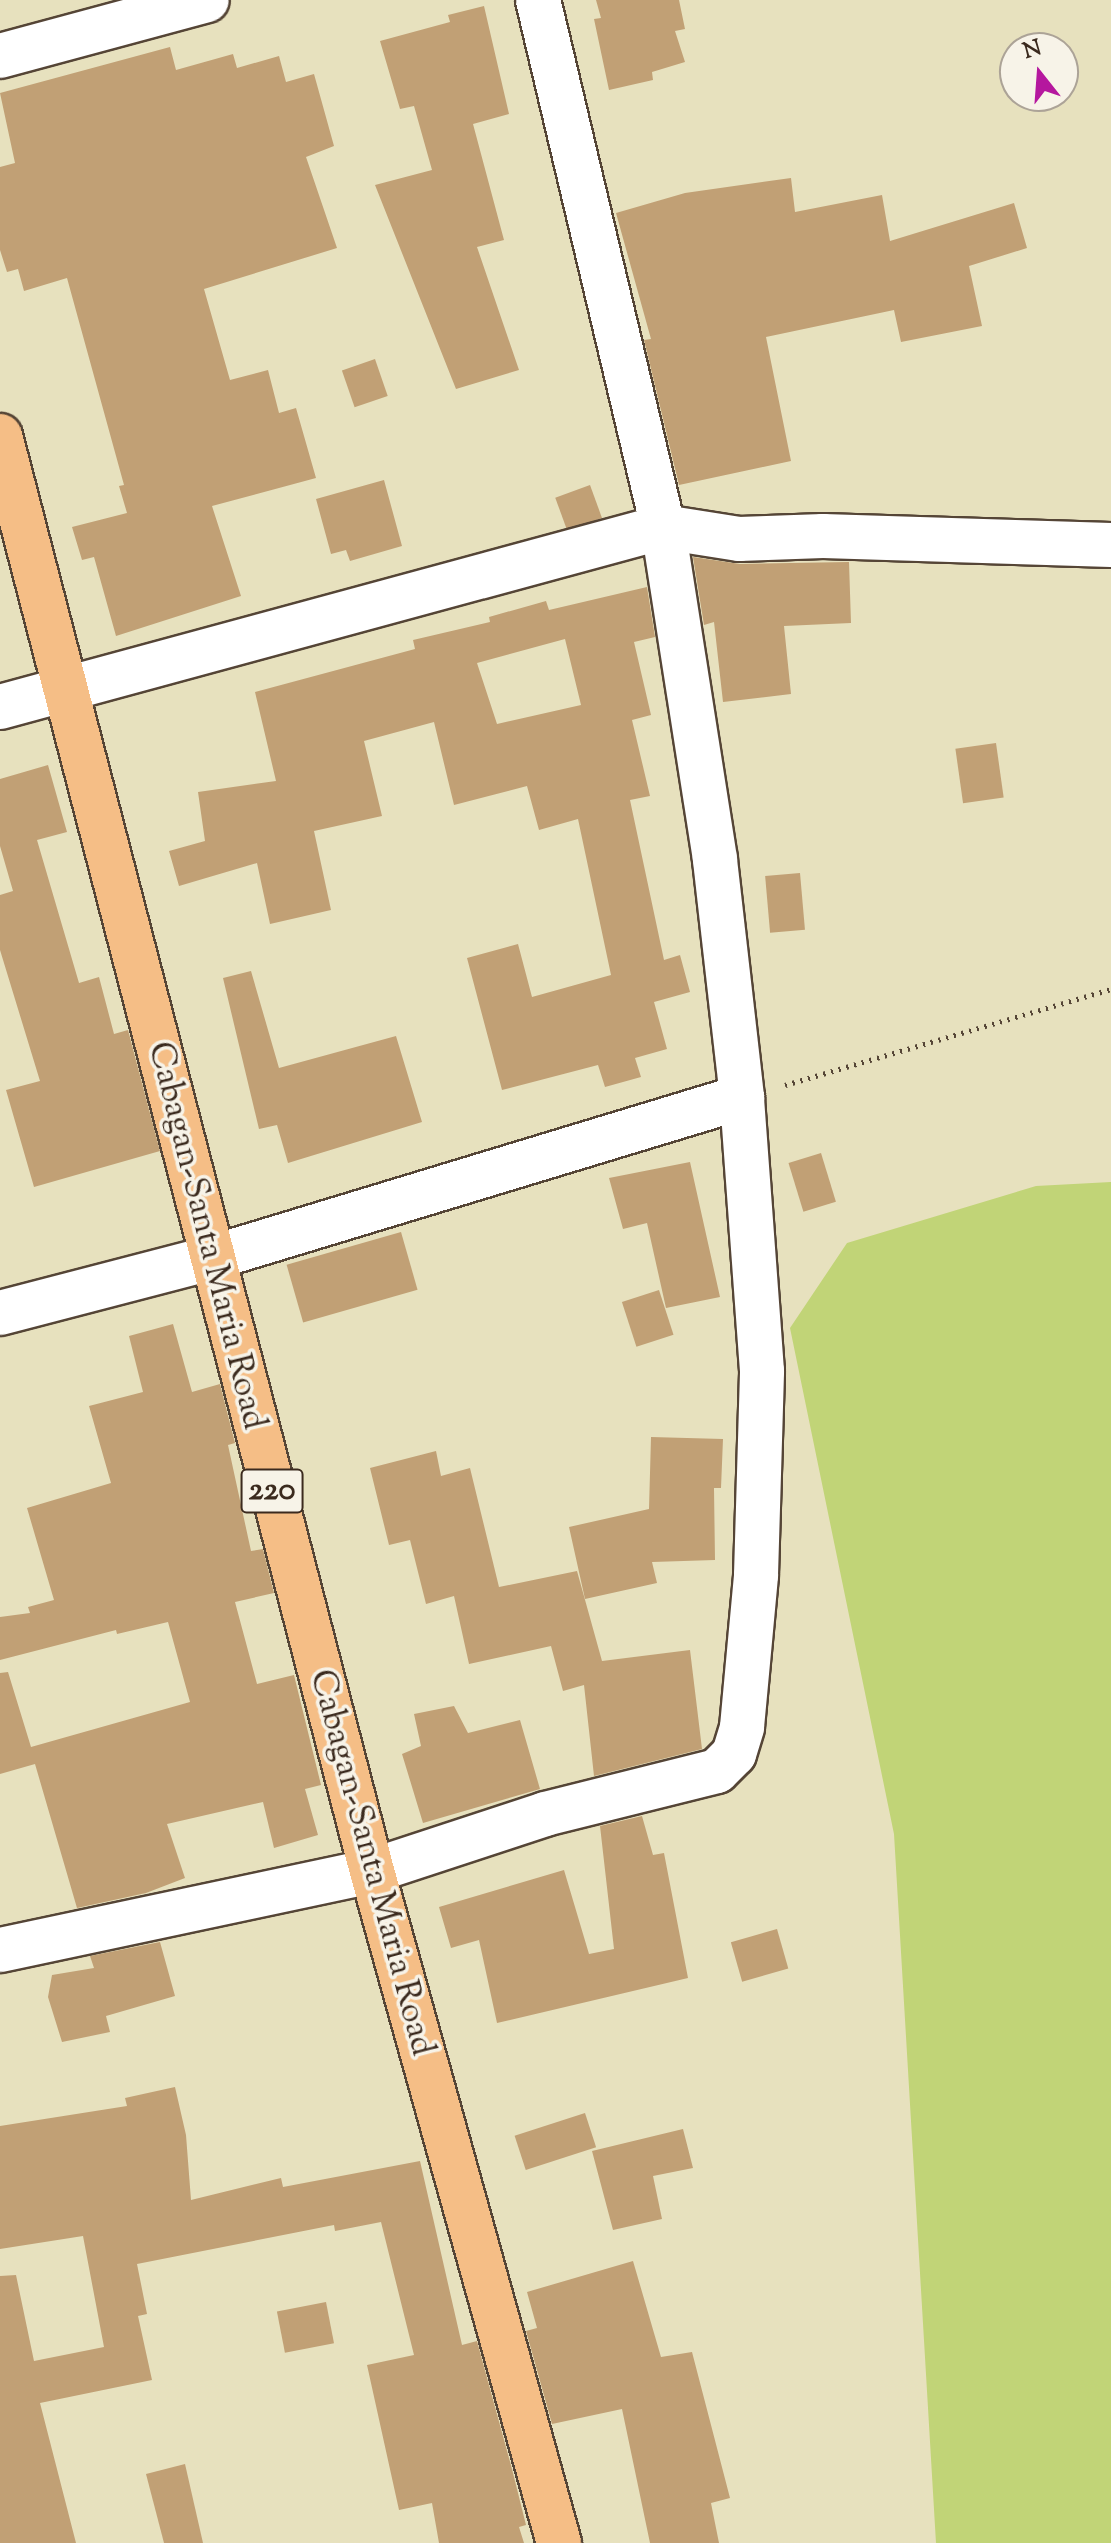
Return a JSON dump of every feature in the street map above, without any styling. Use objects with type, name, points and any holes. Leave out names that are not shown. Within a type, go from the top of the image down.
[{"type":"main road","name":"Cabagan-Santa Maria Road","points":[[0,436],[372,1871],[559,2543]]},
{"type":"street","points":[[0,56],[207,0]]},
{"type":"street","points":[[0,1950],[372,1871],[545,1814],[690,1781],[717,1771],[734,1754],[742,1727],[756,1575],[762,1371],[742,1097],[715,859],[663,527],[538,0]]},
{"type":"street","points":[[0,707],[663,527],[739,539],[823,536],[1111,545]]},
{"type":"street","points":[[0,1313],[211,1258],[742,1097]]},
{"type":"path","points":[[742,1097],[1111,989]]},
{"type":"green space","points":[[1111,1182],[1111,2543],[936,2543],[894,1834],[790,1328],[847,1243],[1036,1186]]},
{"type":"building","points":[[596,0],[679,0],[685,29],[675,31],[685,62],[652,72],[653,80],[609,90],[594,19],[601,18]]},
{"type":"building","points":[[484,6],[509,114],[473,124],[504,240],[477,247],[519,370],[456,389],[375,185],[432,170],[414,106],[400,109],[380,41],[450,22],[448,15]]},
{"type":"building","points":[[170,47],[176,70],[233,54],[237,68],[279,56],[286,82],[314,74],[334,146],[306,157],[337,248],[204,289],[230,380],[268,370],[279,413],[296,408],[316,478],[212,506],[241,596],[116,636],[94,557],[82,560],[72,527],[127,513],[119,486],[124,485],[67,278],[24,291],[18,269],[7,272],[0,250],[0,167],[15,163],[0,93]]},
{"type":"building","points":[[791,178],[795,212],[882,195],[890,241],[1014,203],[1027,248],[969,266],[982,326],[901,342],[894,310],[766,337],[791,461],[679,485],[644,340],[651,339],[616,213],[685,193]]},
{"type":"building","points":[[375,359],[388,396],[355,407],[342,370]]},
{"type":"building","points":[[384,480],[402,546],[350,561],[346,550],[331,554],[316,499]]},
{"type":"building","points":[[590,485],[602,518],[567,531],[555,498]]},
{"type":"building","points":[[693,557],[740,564],[849,562],[851,623],[784,626],[791,694],[723,702],[714,622],[704,625]]},
{"type":"building","points":[[647,587],[655,637],[634,642],[651,715],[632,720],[650,796],[630,800],[664,960],[680,955],[690,992],[654,1002],[667,1049],[635,1058],[641,1077],[605,1087],[598,1065],[502,1090],[467,958],[518,944],[532,997],[611,975],[578,819],[539,830],[527,786],[454,805],[434,722],[364,741],[382,816],[314,831],[331,910],[270,924],[257,863],[179,886],[169,851],[205,841],[198,792],[276,781],[255,692],[415,649],[413,640],[490,622],[489,617],[546,601],[549,610]],"holes":[[[565,639],[581,705],[497,724],[477,663]]]},
{"type":"building","points":[[996,743],[1004,797],[963,803],[955,749]]},
{"type":"building","points":[[48,765],[67,832],[37,840],[79,983],[99,977],[114,1034],[128,1030],[160,1151],[34,1187],[6,1090],[40,1081],[0,950],[0,895],[13,891],[0,846],[0,779]]},
{"type":"building","points":[[800,873],[805,930],[770,933],[765,876]]},
{"type":"building","points":[[251,971],[279,1068],[396,1036],[422,1122],[288,1163],[277,1125],[259,1129],[223,978]]},
{"type":"building","points":[[821,1153],[836,1202],[803,1212],[788,1163]]},
{"type":"building","points":[[690,1162],[720,1297],[666,1308],[647,1223],[623,1229],[609,1178]]},
{"type":"building","points":[[401,1232],[418,1290],[303,1322],[287,1265]]},
{"type":"building","points":[[659,1290],[674,1335],[636,1347],[622,1302]]},
{"type":"building","points":[[173,1324],[192,1392],[220,1384],[235,1443],[228,1445],[251,1551],[263,1549],[274,1593],[235,1602],[257,1684],[294,1675],[321,1785],[305,1789],[318,1835],[274,1848],[263,1802],[167,1824],[185,1878],[146,1893],[77,1908],[35,1764],[0,1774],[0,1673],[8,1672],[31,1747],[190,1702],[168,1622],[117,1634],[116,1630],[0,1660],[0,1617],[30,1613],[28,1607],[54,1600],[27,1508],[111,1483],[89,1406],[143,1392],[129,1336]]},
{"type":"building","points":[[651,1437],[723,1439],[721,1488],[714,1488],[715,1560],[652,1562],[657,1583],[585,1599],[569,1527],[649,1509]]},
{"type":"building","points":[[436,1451],[441,1476],[470,1468],[499,1587],[577,1571],[602,1661],[690,1650],[702,1749],[594,1776],[584,1685],[563,1691],[551,1646],[469,1664],[454,1596],[426,1604],[410,1540],[389,1545],[370,1468]]},
{"type":"building","points":[[454,1706],[468,1733],[520,1720],[540,1789],[423,1823],[402,1754],[421,1746],[414,1714]]},
{"type":"building","points":[[642,1816],[653,1855],[664,1853],[688,1978],[497,2023],[479,1940],[451,1948],[439,1907],[564,1870],[589,1954],[614,1949],[600,1826]]},
{"type":"building","points":[[777,1929],[788,1968],[742,1982],[731,1942]]},
{"type":"building","points":[[160,1942],[175,1996],[106,2016],[110,2032],[62,2042],[48,1997],[52,1975],[94,1968],[90,1956]]},
{"type":"building","points":[[175,2087],[186,2135],[191,2200],[281,2178],[283,2187],[420,2161],[462,2345],[477,2341],[512,2469],[526,2525],[519,2527],[524,2543],[439,2543],[432,2503],[399,2510],[367,2365],[414,2355],[381,2222],[335,2231],[334,2225],[137,2264],[147,2314],[138,2316],[152,2380],[40,2403],[76,2543],[0,2543],[0,2276],[16,2275],[34,2361],[104,2347],[83,2236],[0,2249],[0,2126],[127,2106],[125,2098]]},
{"type":"building","points":[[585,2113],[596,2147],[526,2170],[515,2136]]},
{"type":"building","points":[[683,2129],[693,2168],[653,2176],[662,2219],[613,2230],[592,2151]]},
{"type":"building","points":[[633,2261],[661,2357],[692,2352],[730,2498],[711,2503],[719,2543],[650,2543],[622,2409],[552,2424],[526,2331],[537,2328],[527,2292]]},
{"type":"building","points":[[326,2302],[334,2343],[285,2353],[277,2312]]},
{"type":"building","points":[[185,2464],[203,2543],[164,2543],[146,2474]]}]
